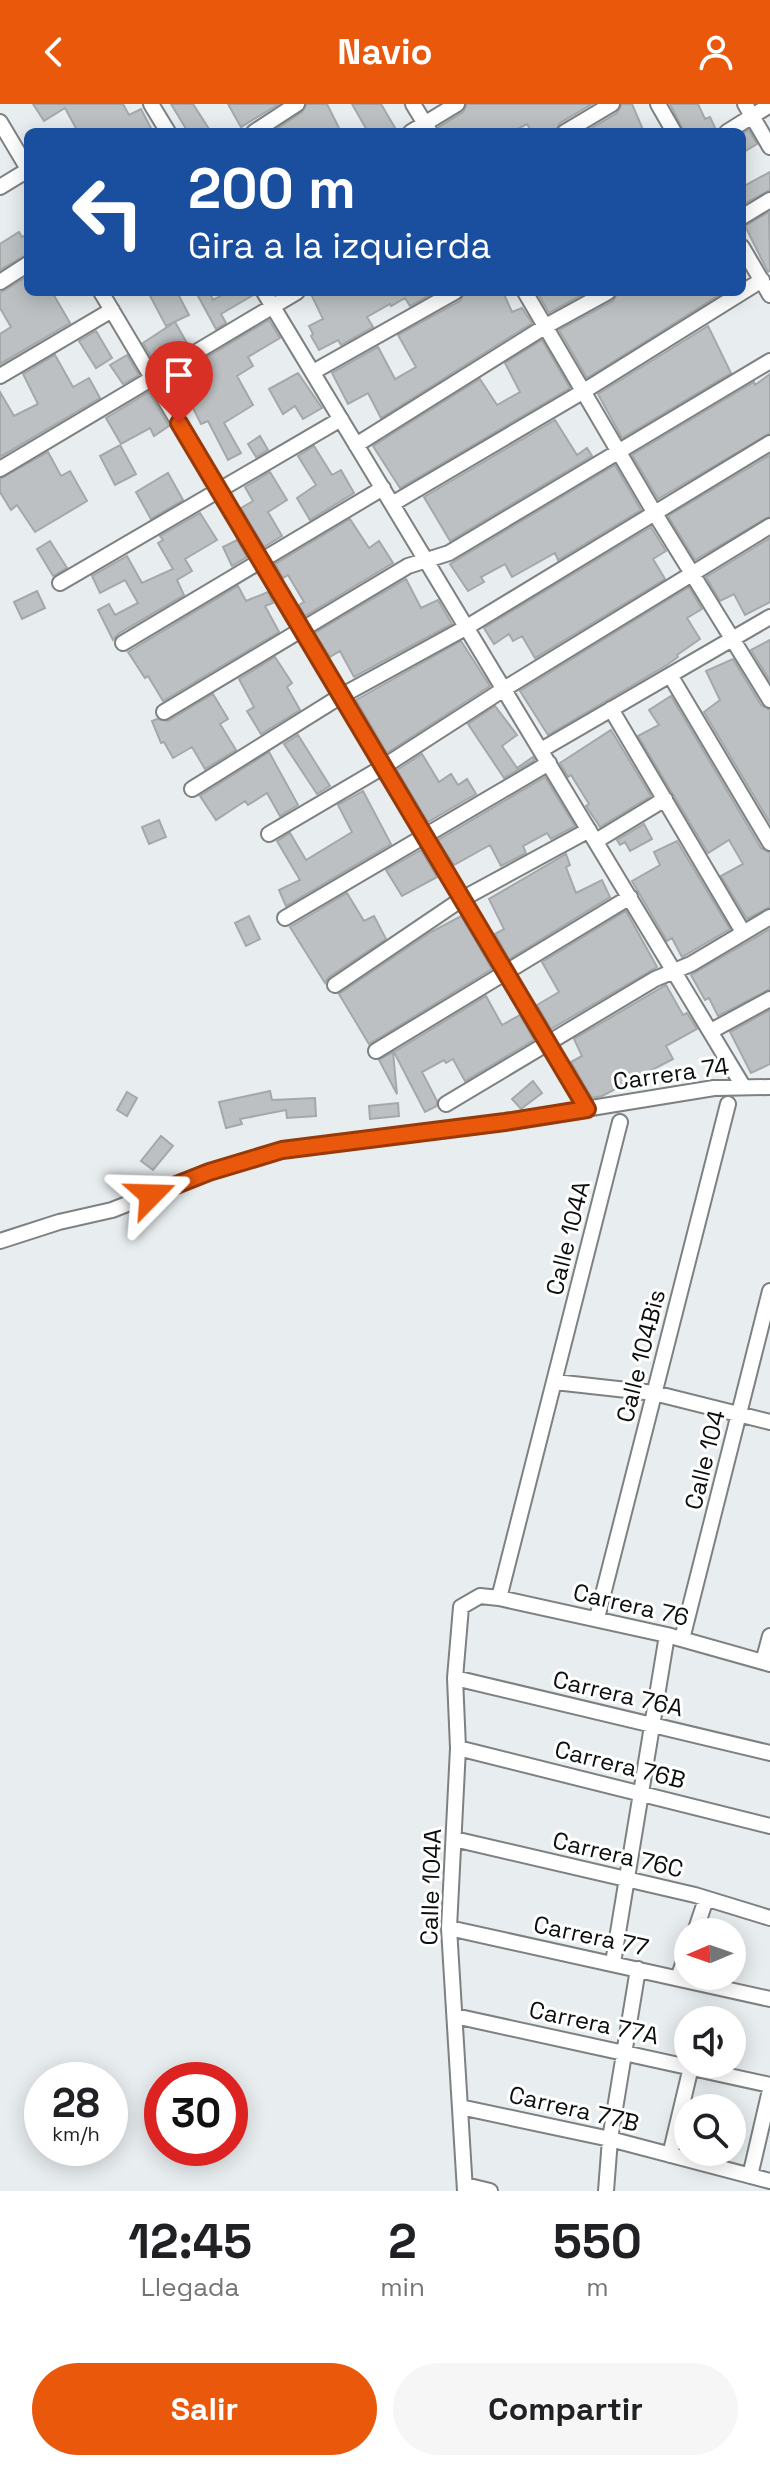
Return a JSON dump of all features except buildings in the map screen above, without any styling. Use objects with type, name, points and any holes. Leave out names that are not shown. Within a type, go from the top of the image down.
[{"type":"street","points":[[151,104],[166,128]]},
{"type":"street","points":[[260,128],[297,104]]},
{"type":"street","points":[[413,104],[428,128],[457,104]]},
{"type":"street","points":[[572,128],[612,104]]},
{"type":"street","points":[[658,104],[672,128]]},
{"type":"street","points":[[731,128],[749,110],[770,105]]},
{"type":"street","points":[[749,110],[770,147]]},
{"type":"street","points":[[0,122],[24,163]]},
{"type":"street","points":[[0,187],[24,172]]},
{"type":"street","points":[[746,215],[770,200]]},
{"type":"street","points":[[392,504],[584,391],[767,289],[746,254]]},
{"type":"street","points":[[0,282],[24,267]]},
{"type":"street","points":[[103,296],[587,1109]]},
{"type":"street","points":[[267,296],[743,1086]]},
{"type":"street","points":[[0,469],[290,296]]},
{"type":"street","points":[[313,372],[448,296]]},
{"type":"street","points":[[527,296],[691,574],[770,700]]},
{"type":"street","points":[[356,445],[546,326],[601,296]]},
{"type":"street","points":[[0,376],[112,310]]},
{"type":"street","points":[[164,712],[408,566],[449,553],[770,361]]},
{"type":"street","points":[[60,583],[341,419]]},
{"type":"street","points":[[192,789],[341,696],[467,627],[770,443]]},
{"type":"street","points":[[123,643],[383,488]]},
{"type":"street","points":[[269,834],[383,767],[770,526]]},
{"type":"street","points":[[285,918],[425,837],[611,709],[770,617]]},
{"type":"street","points":[[670,675],[770,843]]},
{"type":"street","points":[[611,709],[743,932]]},
{"type":"street","points":[[335,985],[462,899],[665,799]]},
{"type":"street","points":[[376,1051],[630,897]]},
{"type":"street","points":[[446,1104],[655,979],[691,964],[770,917]]},
{"type":"street","points":[[711,1031],[770,999]]},
{"type":"street","name":"Carrera 74","points":[[0,1241],[59,1222],[112,1210],[209,1172],[282,1150],[505,1122],[714,1088],[770,1087]]},
{"type":"street","name":"Calle 104Bis","points":[[597,1618],[728,1104]]},
{"type":"street","name":"Calle 104A","points":[[499,1598],[620,1122]]},
{"type":"street","name":"Calle 104","points":[[613,1963],[653,1724],[674,1637],[739,1413],[770,1291]]},
{"type":"street","points":[[555,1382],[654,1393],[770,1422]]},
{"type":"street","name":"Calle 104A","points":[[465,2188],[449,1928],[458,1748],[455,1678],[461,1607],[480,1596]]},
{"type":"street","name":"Carrera 76","points":[[480,1596],[597,1618],[767,1663]]},
{"type":"street","points":[[767,1663],[770,1636]]},
{"type":"street","name":"Carrera 76A","points":[[455,1678],[770,1753]]},
{"type":"street","name":"Carrera 76B","points":[[458,1748],[770,1826]]},
{"type":"street","name":"Carrera 76C","points":[[454,1839],[769,1915]]},
{"type":"street","points":[[700,1918],[706,1899]]},
{"type":"street","name":"Carrera 77","points":[[449,1928],[674,1977]]},
{"type":"street","points":[[606,2191],[610,2139],[638,1969]]},
{"type":"street","name":"Carrera 77","points":[[731,1990],[770,1999]]},
{"type":"street","name":"Carrera 77A","points":[[455,2016],[674,2063]]},
{"type":"street","points":[[670,2155],[688,2078]]},
{"type":"street","name":"Carrera 77A","points":[[732,2078],[770,2088]]},
{"type":"street","points":[[761,2182],[770,2088]]},
{"type":"street","name":"Carrera 77B","points":[[460,2107],[610,2139],[761,2182]]},
{"type":"street","points":[[465,2188],[490,2191]]},
{"type":"route","points":[[151,1195],[209,1172],[282,1150],[587,1109],[179,423]]}]
